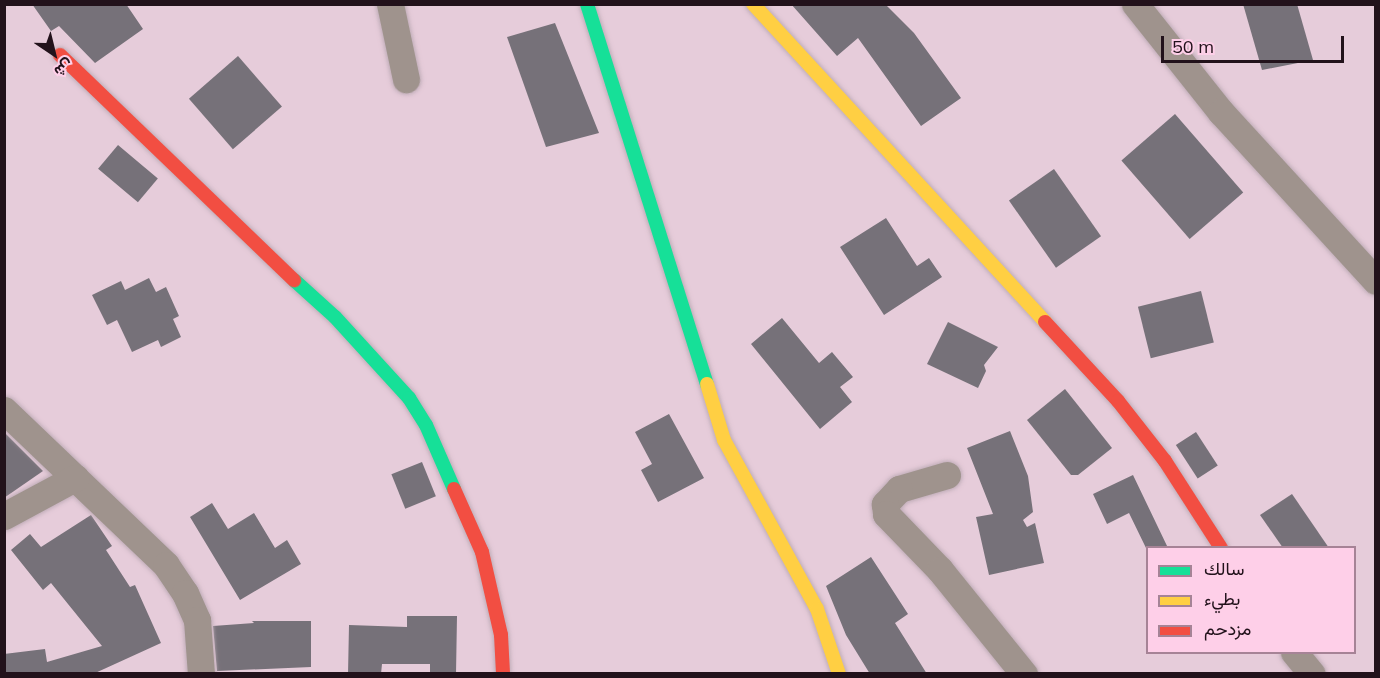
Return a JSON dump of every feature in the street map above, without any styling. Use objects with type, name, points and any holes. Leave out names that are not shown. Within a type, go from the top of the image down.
[{"type":"street","points":[[390,4],[405,79]]},
{"type":"street","points":[[587,4],[724,440],[818,609],[838,674]]},
{"type":"street","points":[[753,4],[1118,401],[1165,461],[1220,546]]},
{"type":"street","points":[[1135,4],[1221,112],[1376,281]]},
{"type":"street","points":[[60,55],[206,198],[335,317],[409,398],[426,425],[482,552],[501,635],[503,674]]},
{"type":"street","points":[[4,410],[148,546],[185,593],[197,620],[201,674]]},
{"type":"street","points":[[947,475],[899,489],[885,504],[886,514],[940,570],[1024,674]]},
{"type":"street","points":[[4,516],[75,478]]},
{"type":"street","points":[[1296,654],[1312,674]]},
{"type":"building","points":[[32,4],[126,4],[143,29],[95,63],[59,26],[51,31]]},
{"type":"building","points":[[791,4],[885,4],[914,33],[961,98],[921,126],[858,38],[837,56]]},
{"type":"building","points":[[1243,4],[1297,4],[1313,60],[1262,70]]},
{"type":"building","points":[[555,23],[599,133],[546,147],[507,37]]},
{"type":"building","points":[[238,56],[282,107],[233,149],[189,99]]},
{"type":"building","points":[[1175,114],[1243,192],[1190,239],[1121,161]]},
{"type":"building","points":[[118,145],[158,178],[138,202],[98,169]]},
{"type":"building","points":[[1054,169],[1101,236],[1056,268],[1009,201]]},
{"type":"building","points":[[886,218],[917,266],[929,258],[942,277],[884,315],[840,247]]},
{"type":"building","points":[[149,278],[156,292],[166,287],[179,316],[173,319],[181,337],[161,347],[158,340],[132,352],[117,320],[107,325],[92,295],[121,281],[125,290]]},
{"type":"building","points":[[1201,291],[1214,342],[1151,358],[1138,307]]},
{"type":"building","points":[[782,318],[819,363],[832,352],[853,377],[840,387],[852,402],[820,429],[751,344]]},
{"type":"building","points":[[948,322],[998,347],[984,365],[986,371],[978,388],[927,364]]},
{"type":"building","points":[[1065,389],[1112,448],[1078,475],[1071,475],[1027,420]]},
{"type":"building","points":[[669,414],[704,478],[658,502],[641,470],[652,464],[635,432]]},
{"type":"building","points":[[1010,431],[1028,476],[1033,512],[1023,520],[1027,527],[1035,523],[1044,563],[989,575],[976,517],[993,514],[967,448]]},
{"type":"building","points":[[4,432],[43,471],[4,498]]},
{"type":"building","points":[[1196,432],[1218,466],[1198,479],[1176,445]]},
{"type":"building","points":[[422,462],[436,496],[405,509],[391,474]]},
{"type":"building","points":[[1133,475],[1167,546],[1146,546],[1146,548],[1129,513],[1107,524],[1093,494]]},
{"type":"building","points":[[1292,494],[1328,546],[1282,546],[1260,515]]},
{"type":"building","points":[[212,503],[228,529],[254,513],[275,548],[287,540],[301,564],[240,600],[190,517]]},
{"type":"building","points":[[91,515],[112,546],[106,550],[130,587],[135,585],[161,643],[93,674],[4,674],[4,654],[45,649],[47,662],[102,646],[51,583],[43,590],[11,550],[30,534],[41,547]]},
{"type":"building","points":[[871,557],[908,614],[895,623],[927,674],[870,674],[846,635],[826,586]]},
{"type":"building","points":[[407,616],[457,616],[456,674],[430,674],[430,664],[382,664],[381,674],[348,674],[349,625],[407,627]]},
{"type":"building","points":[[252,621],[311,621],[311,667],[217,671],[213,626],[254,623]]},
{"type":"traffic: fast","points":[[587,4],[707,384]]},
{"type":"traffic: fast","points":[[294,280],[335,317],[409,398],[426,425],[454,489]]},
{"type":"traffic: slow","points":[[753,4],[1045,322]]},
{"type":"traffic: slow","points":[[707,384],[724,440],[817,609],[839,674]]},
{"type":"traffic: jam","points":[[60,55],[294,280]]},
{"type":"traffic: jam","points":[[1045,322],[1118,401],[1165,461],[1220,546]]},
{"type":"traffic: jam","points":[[454,489],[482,552],[501,635],[503,674]]}]
